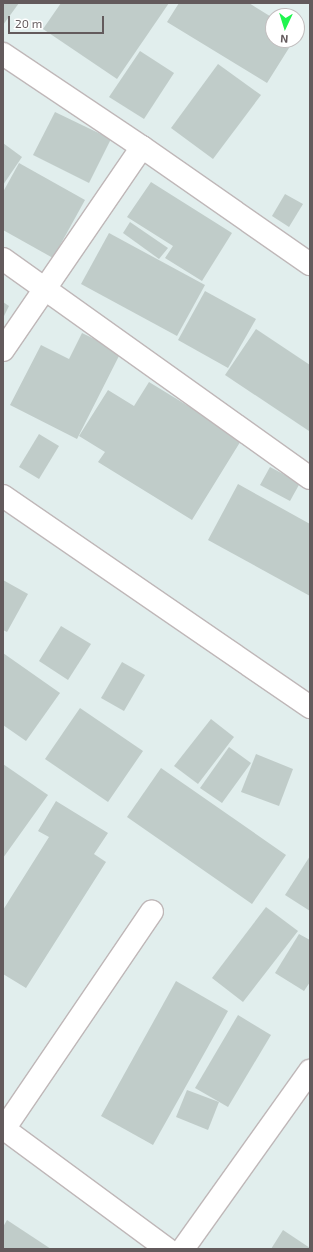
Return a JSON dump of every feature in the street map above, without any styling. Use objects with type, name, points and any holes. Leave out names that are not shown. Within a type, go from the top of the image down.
[{"type":"street","points":[[3,54],[142,147],[310,264]]},
{"type":"street","points":[[3,350],[142,147]]},
{"type":"street","points":[[3,259],[310,478]]},
{"type":"street","points":[[3,496],[310,707]]},
{"type":"street","points":[[152,911],[4,1128],[167,1249]]},
{"type":"street","points":[[183,1249],[310,1071]]},
{"type":"building","points":[[3,3],[19,3],[3,25]]},
{"type":"building","points":[[61,3],[169,3],[117,79],[43,29]]},
{"type":"building","points":[[179,3],[249,3],[265,13],[265,48],[289,48],[267,83],[167,22]]},
{"type":"building","points":[[140,51],[174,73],[144,119],[109,97]]},
{"type":"building","points":[[218,64],[261,95],[213,159],[171,128]]},
{"type":"building","points":[[55,112],[111,139],[89,183],[33,155]]},
{"type":"building","points":[[3,143],[22,157],[3,185]]},
{"type":"building","points":[[19,163],[85,200],[53,258],[3,230],[3,192]]},
{"type":"building","points":[[151,182],[232,233],[202,281],[165,258],[173,246],[127,217]]},
{"type":"building","points":[[285,194],[303,204],[289,227],[272,216]]},
{"type":"building","points":[[130,222],[168,248],[159,259],[123,233]]},
{"type":"building","points":[[109,233],[205,285],[177,336],[81,284]]},
{"type":"building","points":[[205,291],[256,319],[228,368],[178,340]]},
{"type":"building","points":[[3,302],[9,306],[3,318]]},
{"type":"building","points":[[256,329],[310,365],[309,431],[225,375]]},
{"type":"building","points":[[82,333],[121,352],[77,439],[10,405],[41,345],[69,359]]},
{"type":"building","points":[[149,382],[242,439],[192,520],[98,462],[105,452],[79,436],[108,390],[134,406]]},
{"type":"building","points":[[39,434],[59,446],[39,479],[19,467]]},
{"type":"building","points":[[270,467],[300,483],[290,501],[260,485]]},
{"type":"building","points":[[238,484],[310,524],[310,596],[208,540]]},
{"type":"building","points":[[3,580],[28,594],[7,632],[3,630]]},
{"type":"building","points":[[61,626],[91,644],[68,680],[39,661]]},
{"type":"building","points":[[3,653],[60,693],[26,741],[3,725]]},
{"type":"building","points":[[122,662],[145,675],[124,711],[101,698]]},
{"type":"building","points":[[80,708],[143,751],[108,802],[45,759]]},
{"type":"building","points":[[211,719],[234,737],[198,784],[174,766]]},
{"type":"building","points":[[229,747],[251,763],[222,803],[200,788]]},
{"type":"building","points":[[256,754],[293,769],[279,806],[241,792]]},
{"type":"building","points":[[3,764],[48,795],[3,858]]},
{"type":"building","points":[[161,768],[286,855],[252,904],[127,817]]},
{"type":"building","points":[[56,801],[108,833],[94,854],[106,862],[26,988],[3,974],[3,910],[49,837],[38,831]]},
{"type":"building","points":[[310,856],[310,911],[285,895]]},
{"type":"building","points":[[266,907],[298,931],[243,1002],[212,978]]},
{"type":"building","points":[[299,934],[310,940],[310,982],[304,991],[275,973]]},
{"type":"building","points":[[176,981],[228,1011],[153,1145],[101,1116]]},
{"type":"building","points":[[238,1015],[271,1035],[228,1107],[195,1088]]},
{"type":"building","points":[[187,1090],[219,1102],[208,1130],[176,1117]]},
{"type":"building","points":[[7,1220],[51,1249],[3,1249],[3,1227]]},
{"type":"building","points":[[283,1230],[310,1248],[310,1249],[271,1249]]}]
